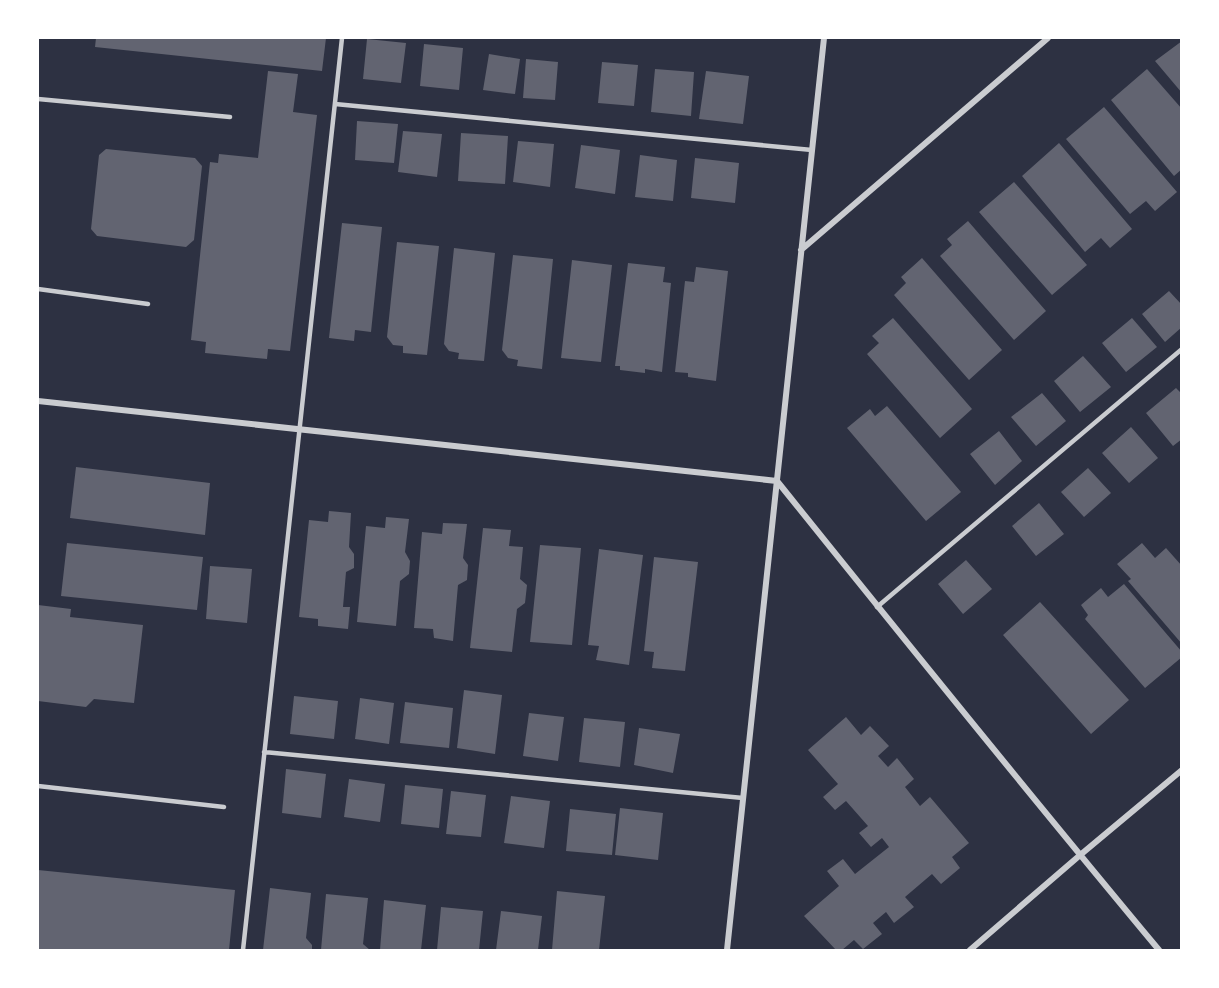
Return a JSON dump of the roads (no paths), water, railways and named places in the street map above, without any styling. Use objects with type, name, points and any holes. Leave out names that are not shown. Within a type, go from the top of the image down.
[{"type":"street","points":[[728,951],[824,38]]},
{"type":"street","points":[[801,250],[1048,38]]},
{"type":"street","points":[[38,401],[777,481],[1079,856],[1159,951]]},
{"type":"street","points":[[970,951],[1182,770]]},
{"type":"lane","points":[[243,951],[342,38]]},
{"type":"lane","points":[[38,99],[230,117]]},
{"type":"lane","points":[[335,104],[812,150]]},
{"type":"lane","points":[[38,289],[148,304]]},
{"type":"lane","points":[[877,607],[1182,349]]},
{"type":"lane","points":[[264,752],[743,798]]},
{"type":"lane","points":[[38,786],[224,807]]}]
